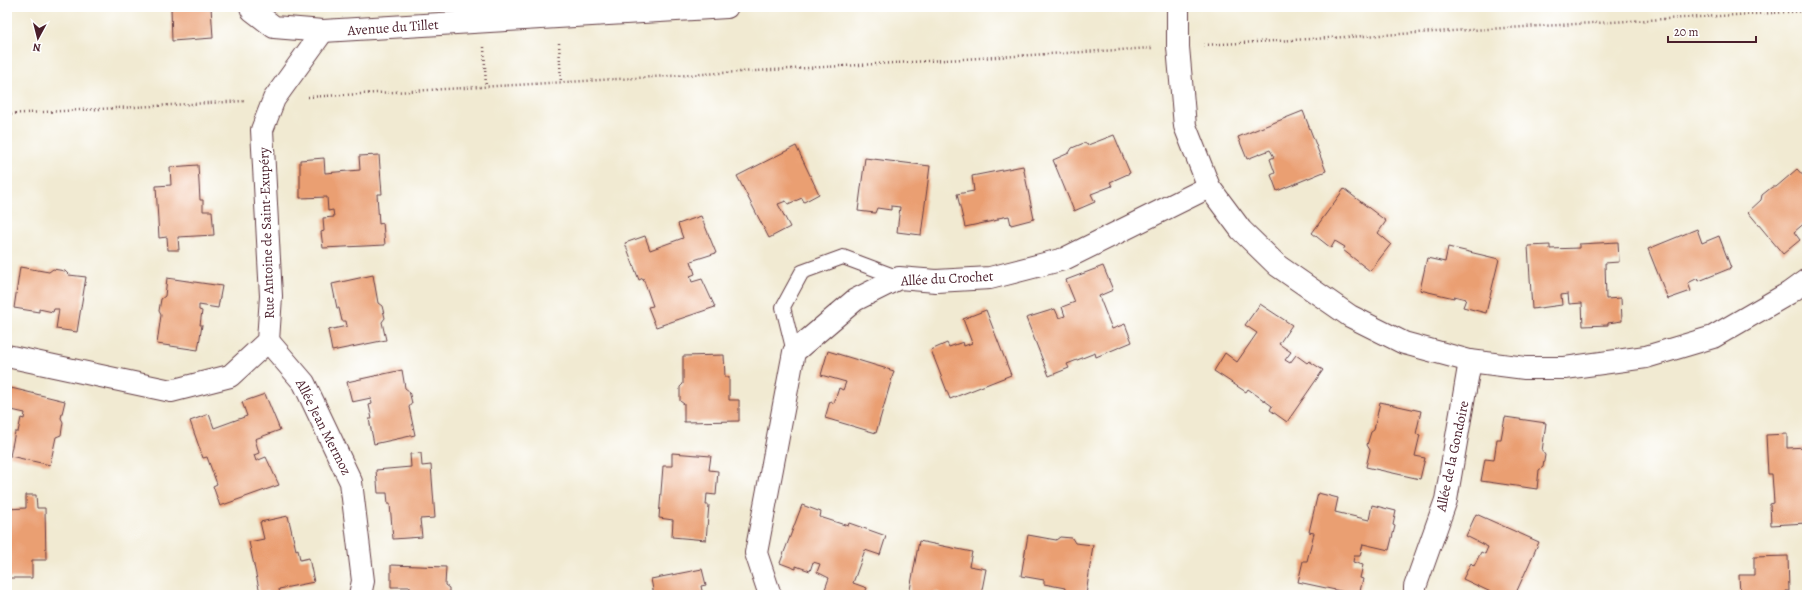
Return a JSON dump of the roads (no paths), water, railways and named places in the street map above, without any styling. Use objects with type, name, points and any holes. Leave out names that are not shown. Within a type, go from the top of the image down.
[{"type":"street","name":"Avenue du Tillet","points":[[250,7],[274,27],[323,31],[727,7]]},
{"type":"street","points":[[1178,7],[1178,47],[1185,126],[1209,187],[1241,230],[1278,266],[1350,316],[1404,343],[1470,361],[1525,368],[1564,368],[1646,357],[1713,337],[1789,293],[1807,280]]},
{"type":"street","name":"Rue Antoine de Saint-Exupéry","points":[[268,341],[271,296],[262,130],[274,99],[323,31]]},
{"type":"street","name":"Allée du Crochet","points":[[794,352],[855,300],[899,278],[936,281],[990,278],[1064,259],[1209,187]]},
{"type":"street","points":[[7,356],[171,391],[230,376],[268,341]]},
{"type":"street","name":"Allée Jean Mermoz","points":[[268,341],[304,383],[352,482],[363,581],[360,595]]},
{"type":"street","points":[[770,595],[756,553],[794,352]]},
{"type":"street","name":"Allée de la Gondoire","points":[[1415,595],[1415,587],[1446,500],[1470,361]]},
{"type":"lane","points":[[794,352],[783,306],[802,272],[843,257],[899,278]]}]
